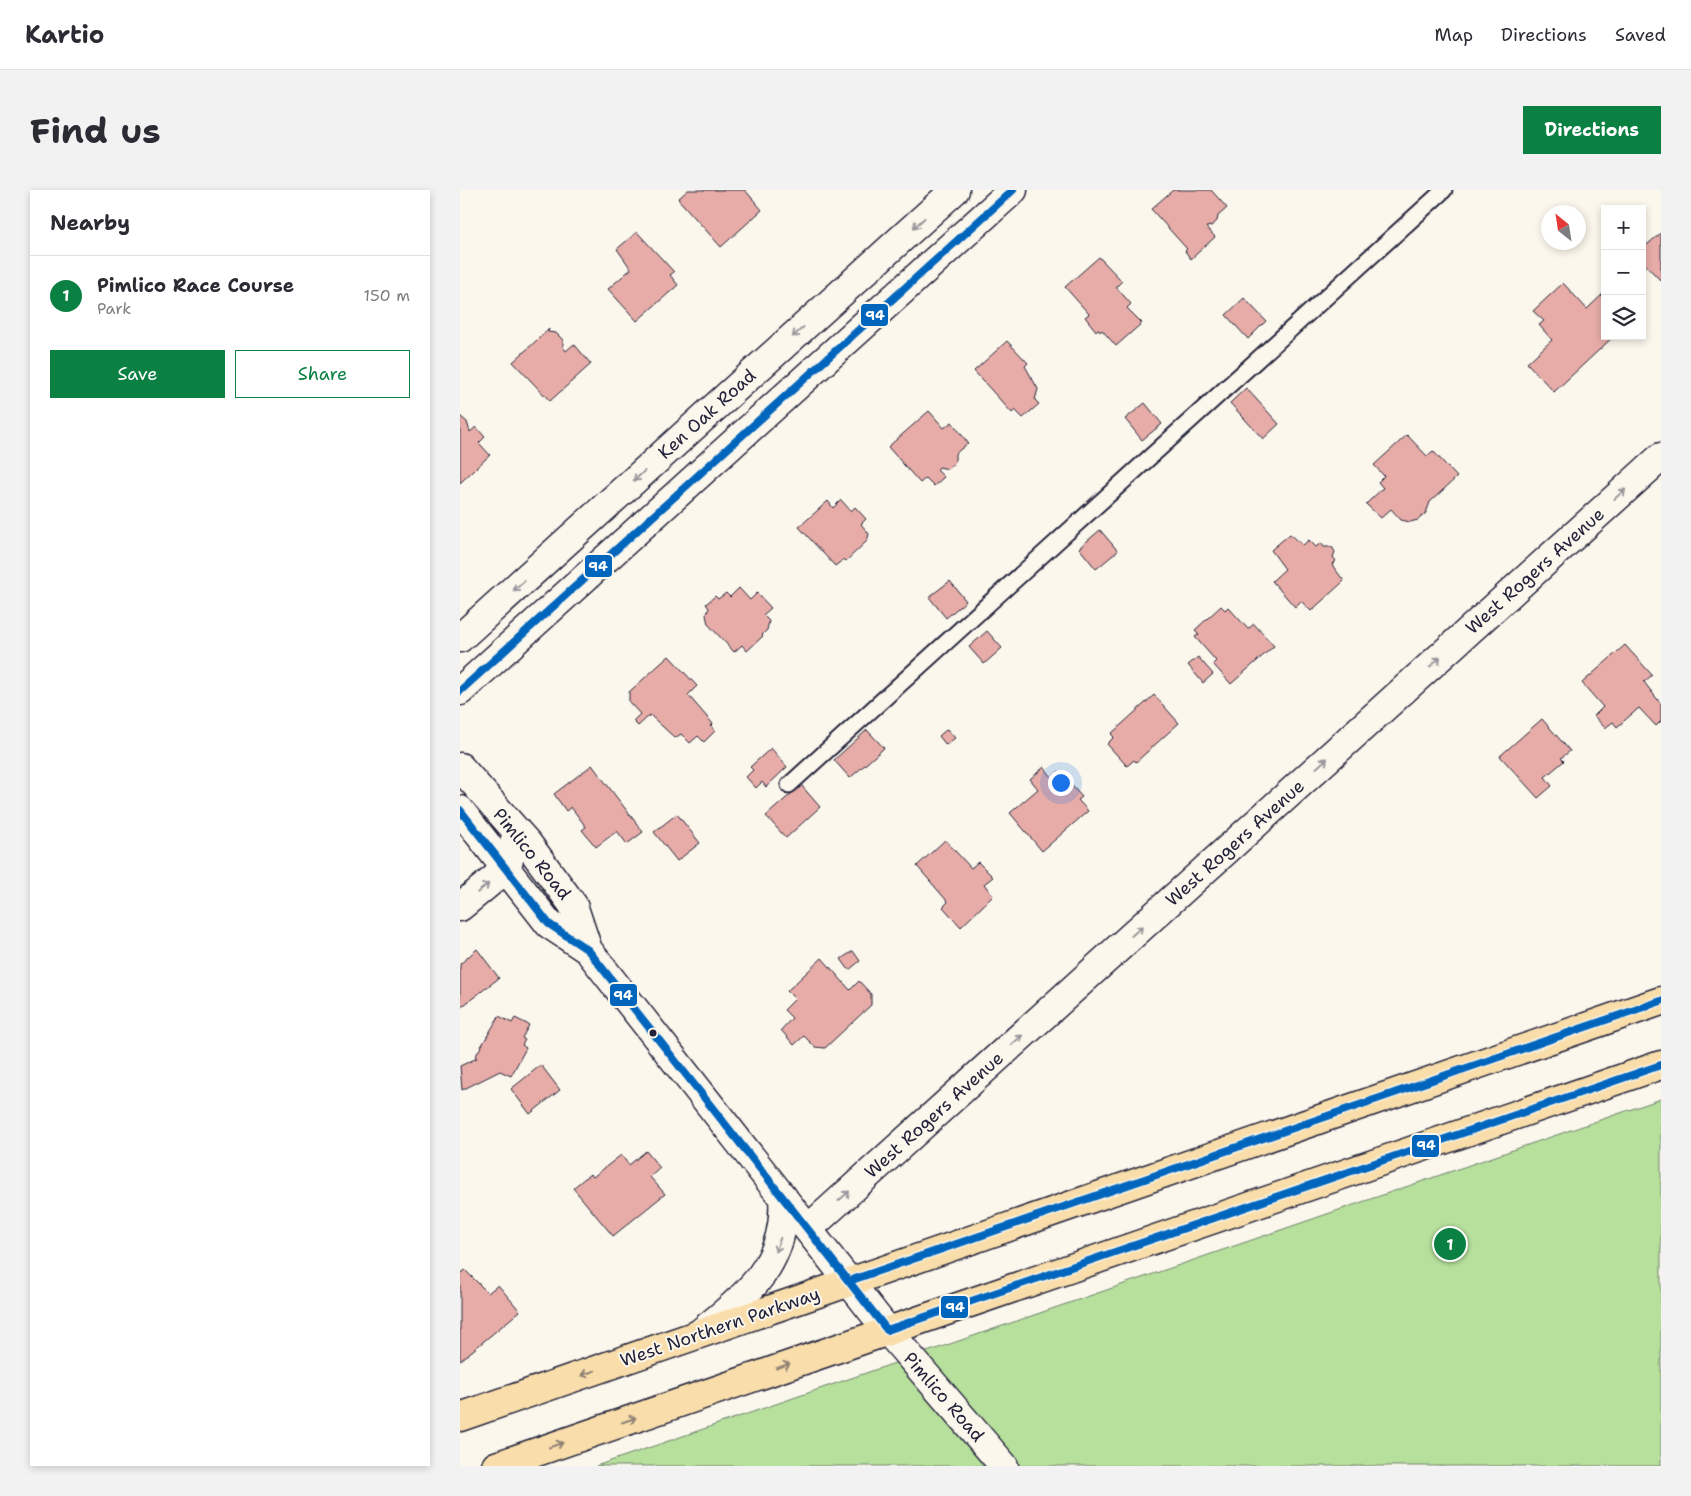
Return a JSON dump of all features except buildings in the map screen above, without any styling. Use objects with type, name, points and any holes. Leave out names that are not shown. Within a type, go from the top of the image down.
[{"type":"main road","name":"West Northern Parkway","points":[[460,1417],[1661,1001]]},
{"type":"main road","points":[[496,1466],[1661,1065]]},
{"type":"street","name":"Ken Oak Road","points":[[460,638],[955,190]]},
{"type":"street","points":[[460,691],[1013,190]]},
{"type":"street","name":"West Rogers Avenue","points":[[808,1229],[1661,457]]},
{"type":"street","name":"Pimlico Road","points":[[460,767],[528,844],[573,905],[588,950]]},
{"type":"street","name":"Pimlico Road","points":[[460,810],[549,924],[588,950],[887,1330],[1004,1466]]},
{"type":"street","points":[[460,907],[506,869],[517,833]]},
{"type":"street","points":[[696,1336],[734,1305],[770,1265],[781,1237],[784,1217],[783,1197]]},
{"type":"lane","points":[[789,785],[1444,190]]},
{"type":"green space","points":[[1661,1099],[1661,1466],[596,1466]]},
{"type":"transit line","name":"94","points":[[460,691],[1013,190]]},
{"type":"transit line","name":"94","points":[[460,810],[549,924],[588,950],[887,1330],[1661,1065]]},
{"type":"transit line","name":"94","points":[[849,1281],[1661,1001]]},
{"type":"place","name":"Pimlico Race Course","points":[[1450,1244]]}]
